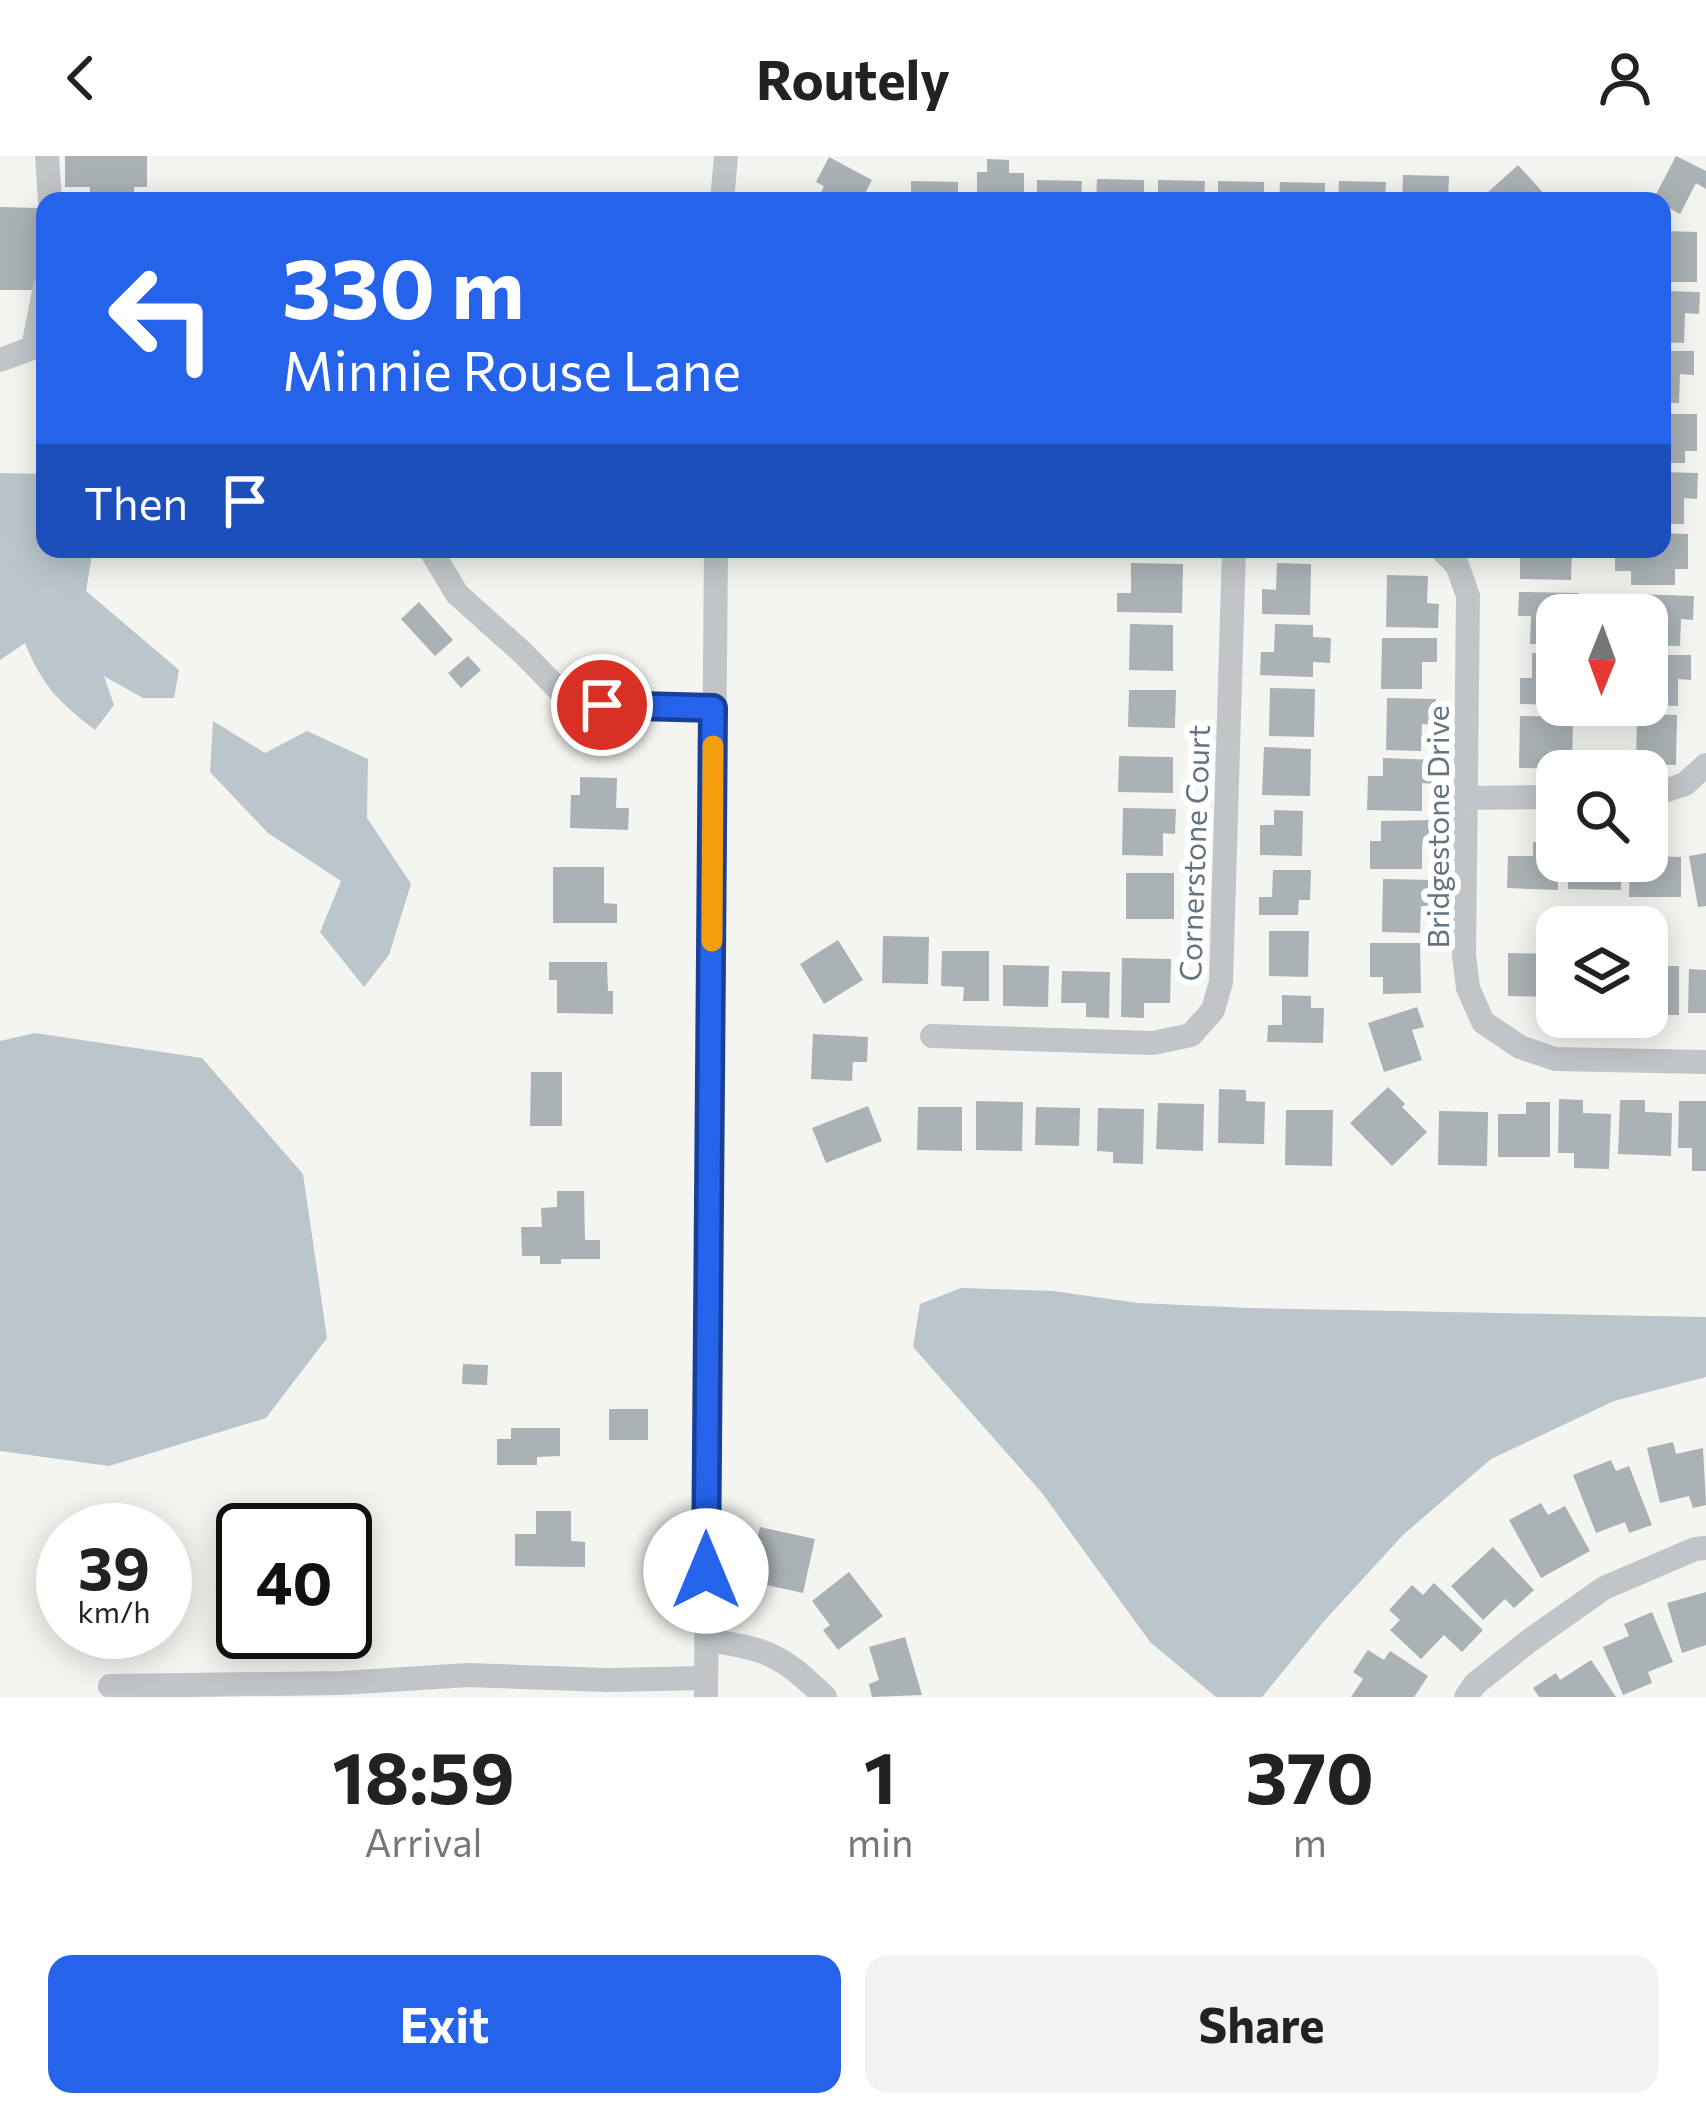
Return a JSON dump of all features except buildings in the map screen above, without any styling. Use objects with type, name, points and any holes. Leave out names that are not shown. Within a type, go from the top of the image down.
[{"type":"street","points":[[47,156],[49,192]]},
{"type":"street","points":[[723,192],[726,156]]},
{"type":"street","points":[[0,361],[36,346]]},
{"type":"street","points":[[435,558],[457,594],[558,689],[602,705],[713,708]]},
{"type":"street","points":[[110,1686],[468,1676],[706,1688],[716,558]]},
{"type":"street","name":"Cornerstone Court","points":[[932,1036],[1153,1043],[1191,1034],[1213,1010],[1221,982],[1234,558]]},
{"type":"street","name":"Bridgestone Drive","points":[[1450,558],[1468,596],[1463,955],[1468,988],[1483,1022],[1520,1047],[1556,1058],[1706,1062]]},
{"type":"street","points":[[1668,789],[1685,784],[1706,765]]},
{"type":"street","points":[[1466,798],[1536,797]]},
{"type":"street","points":[[1466,1697],[1475,1684],[1528,1641],[1604,1588],[1706,1548]]},
{"type":"street","points":[[706,1640],[760,1648],[794,1668],[825,1697]]},
{"type":"shaded area","points":[[0,473],[36,474],[36,558],[92,558],[86,591],[179,670],[174,698],[143,698],[104,676],[114,705],[95,730],[53,692],[25,643],[0,660]]},
{"type":"shaded area","points":[[213,721],[265,753],[307,731],[368,759],[367,818],[411,884],[389,955],[364,987],[320,932],[341,881],[268,833],[210,772]]},
{"type":"shaded area","points":[[35,1033],[202,1058],[303,1174],[327,1338],[266,1418],[109,1466],[0,1451],[0,1041]]},
{"type":"shaded area","points":[[961,1288],[1250,1308],[1706,1317],[1706,1377],[1614,1401],[1491,1459],[1403,1535],[1262,1697],[1216,1697],[1150,1642],[1042,1493],[913,1347],[920,1304]]},
{"type":"slow traffic","points":[[712,941],[713,746]]},
{"type":"route","points":[[602,705],[713,708],[706,1571]]}]
